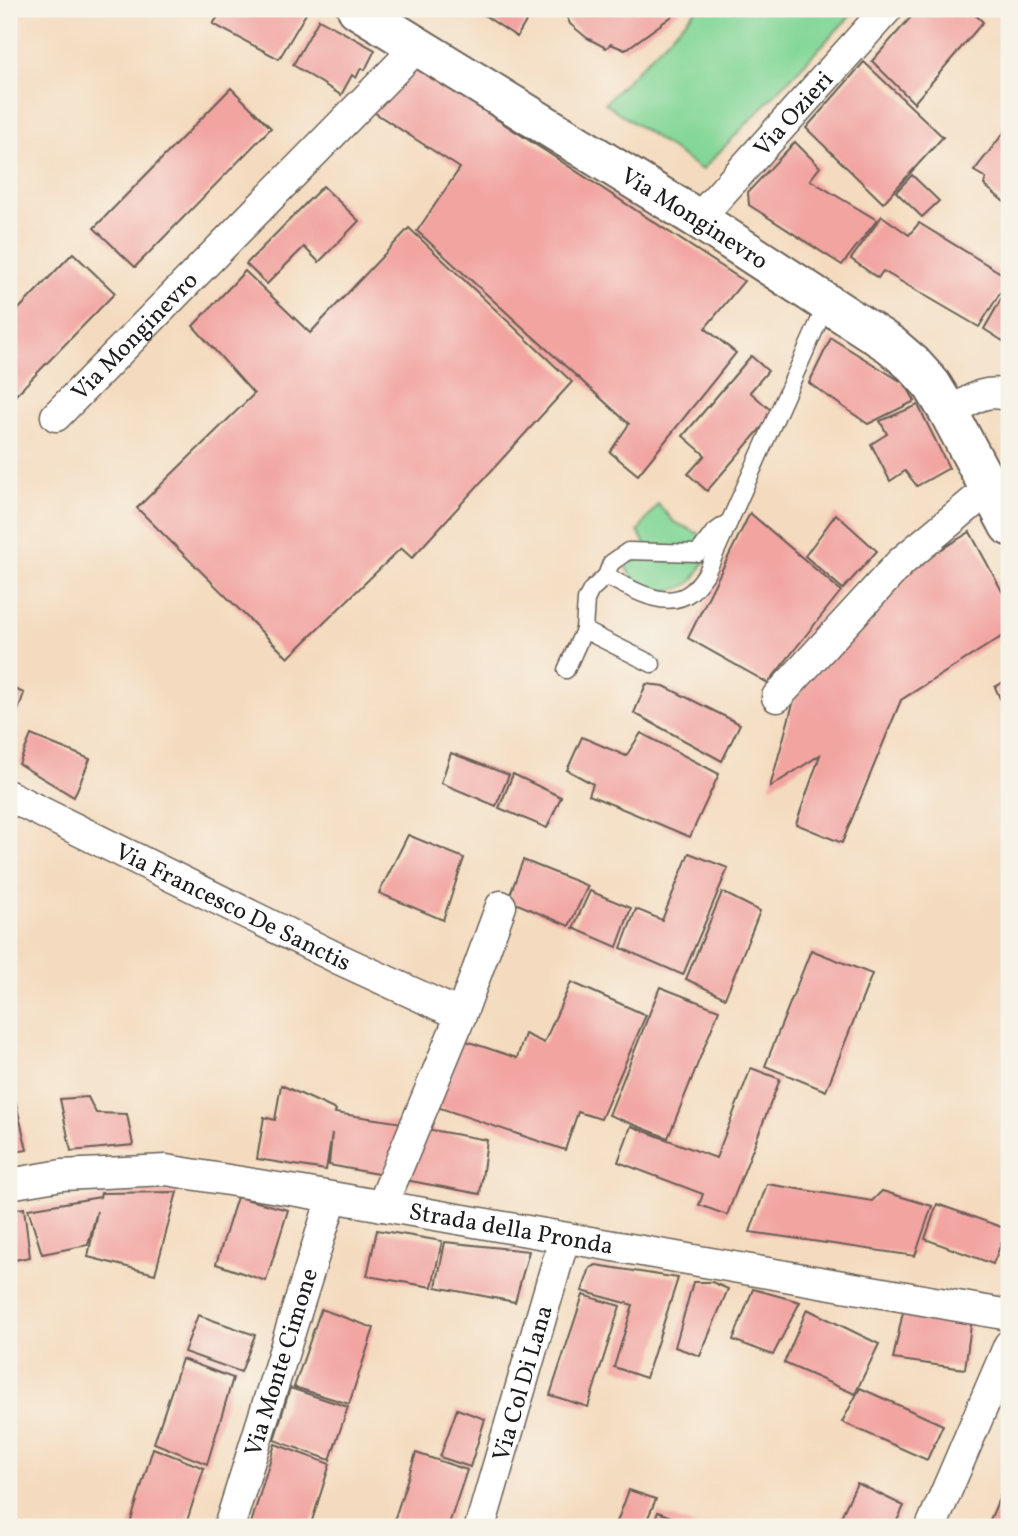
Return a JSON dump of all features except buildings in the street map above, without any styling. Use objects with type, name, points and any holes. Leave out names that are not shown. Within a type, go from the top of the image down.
[{"type":"street","name":"Via Monginevro","points":[[357,9],[698,219],[891,345],[913,363],[932,385],[950,413],[1009,526]]},
{"type":"street","name":"Via Ozieri","points":[[698,219],[887,9]]},
{"type":"street","name":"Via Monginevro","points":[[56,416],[419,45]]},
{"type":"street","points":[[950,413],[979,395],[990,392],[1009,396]]},
{"type":"street","points":[[777,697],[901,562],[990,488]]},
{"type":"street","name":"Via Francesco De Sanctis","points":[[9,796],[316,948],[460,1014]]},
{"type":"street","points":[[382,1206],[501,906]]},
{"type":"street","name":"Strada della Pronda","points":[[9,1184],[62,1175],[166,1170],[1009,1315]]},
{"type":"street","name":"Via Monte Cimone","points":[[229,1527],[332,1198]]},
{"type":"street","name":"Via Col Di Lana","points":[[480,1527],[565,1239]]},
{"type":"street","points":[[930,1527],[1009,1345]]},
{"type":"lane","points":[[606,576],[638,592],[666,600],[690,593],[706,574],[827,303]]},
{"type":"lane","points":[[566,670],[584,630],[586,600],[591,590],[606,576],[611,563],[628,551],[698,553],[713,533],[729,522]]},
{"type":"lane","points":[[584,630],[652,664]]},
{"type":"green space","points":[[697,9],[857,9],[702,170],[605,103]]},
{"type":"green space","points":[[658,504],[674,522],[704,536],[690,549],[647,548],[638,531]]},
{"type":"green space","points":[[639,558],[705,560],[690,583],[681,588],[662,590],[645,585],[630,573],[625,565]]}]
